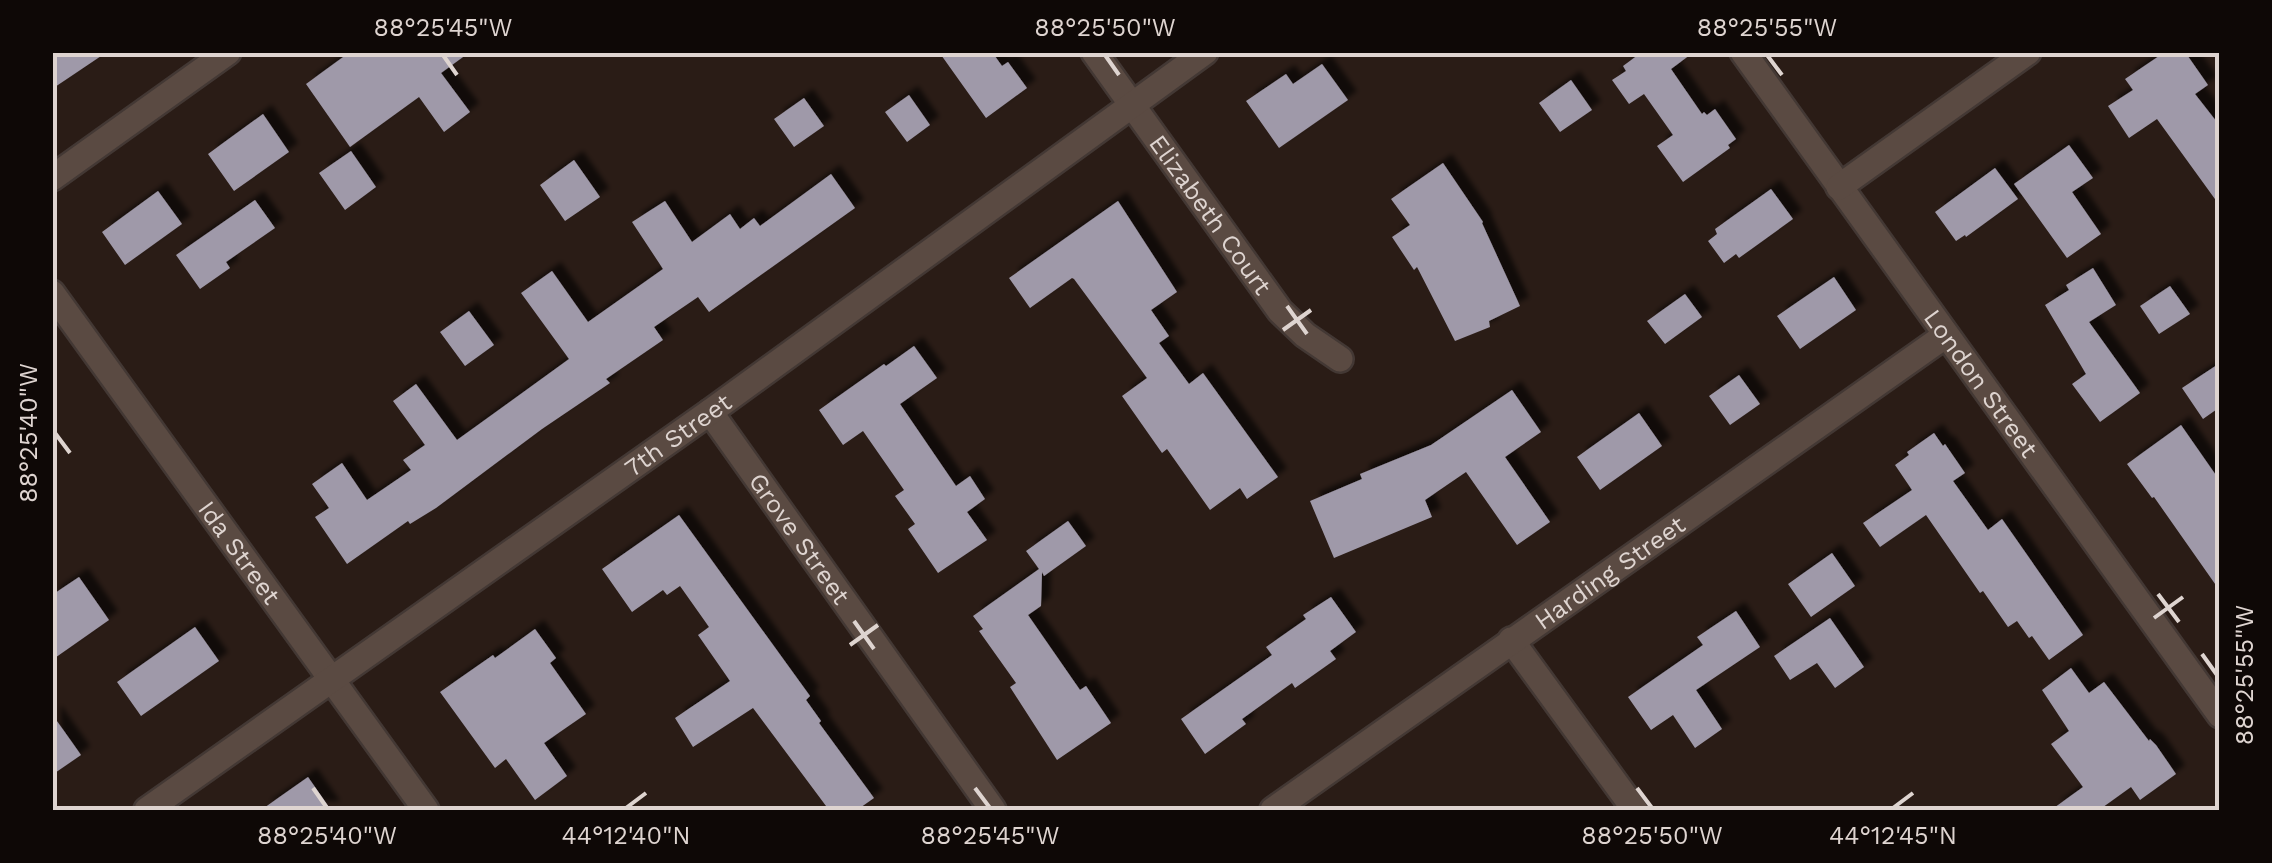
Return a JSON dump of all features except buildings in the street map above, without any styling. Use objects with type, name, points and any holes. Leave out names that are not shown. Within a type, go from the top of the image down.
[{"type":"street","points":[[52,178],[228,52]]},
{"type":"street","name":"Elizabeth Court","points":[[1094,52],[1280,311],[1305,335],[1340,359]]},
{"type":"street","name":"7th Street","points":[[147,810],[710,412],[1206,52]]},
{"type":"street","name":"London Street","points":[[1743,52],[2220,715]]},
{"type":"street","points":[[1839,187],[2028,52]]},
{"type":"street","name":"Ida Street","points":[[52,293],[426,810]]},
{"type":"street","name":"Harding Street","points":[[1273,810],[1946,334]]},
{"type":"street","name":"Grove Street","points":[[710,412],[993,810]]},
{"type":"street","points":[[1512,640],[1634,810]]}]
